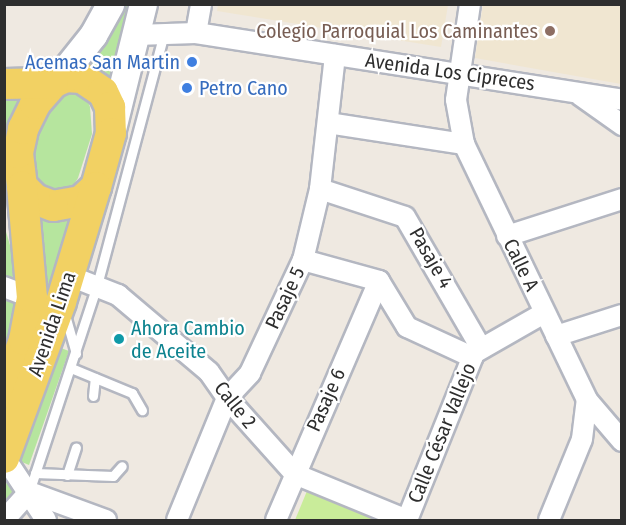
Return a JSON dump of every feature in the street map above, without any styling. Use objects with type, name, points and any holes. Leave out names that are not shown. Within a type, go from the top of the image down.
[{"type":"main road","points":[[110,4],[93,35],[35,104],[23,129],[16,175],[35,199],[62,206],[81,201],[96,187],[144,4]]},
{"type":"main road","points":[[4,84],[82,78],[103,92],[110,107],[111,133]]},
{"type":"main road","name":"Avenida Lima","points":[[4,393],[24,340],[32,298],[16,175]]},
{"type":"main road","name":"Avenida Lima","points":[[4,458],[65,289],[96,187]]},
{"type":"street","points":[[195,33],[201,4]]},
{"type":"street","name":"Calle A","points":[[470,4],[456,100],[464,144],[587,400],[621,439]]},
{"type":"street","name":"Avenida Los Cipreces","points":[[136,35],[195,33],[573,90],[621,100]]},
{"type":"street","name":"Pasaje 5","points":[[177,520],[226,398],[250,373],[303,260],[320,189],[335,55]]},
{"type":"street","points":[[573,90],[621,125]]},
{"type":"street","points":[[328,123],[464,144]]},
{"type":"street","name":"Pasaje 4","points":[[320,189],[405,217],[477,352]]},
{"type":"street","points":[[507,236],[621,199]]},
{"type":"street","points":[[303,260],[379,281],[407,327],[477,352]]},
{"type":"street","name":"Pasaje 6","points":[[276,520],[294,473],[379,281]]},
{"type":"street","name":"Calle 2","points":[[65,289],[98,285],[118,295],[209,372],[226,398],[294,473],[407,520]]},
{"type":"street","points":[[4,287],[32,298]]},
{"type":"street","name":"Calle César Vallejo","points":[[407,520],[477,352],[544,313]]},
{"type":"street","points":[[556,336],[621,315]]},
{"type":"street","points":[[549,520],[582,439],[587,400]]},
{"type":"street","name":"Avenida Lima","points":[[4,458],[46,520]]},
{"type":"street","points":[[4,520],[29,492],[106,520]]},
{"type":"lane","points":[[29,492],[98,285],[164,33]]},
{"type":"lane","points":[[65,289],[76,353]]},
{"type":"lane","points":[[71,368],[132,393],[142,410]]},
{"type":"lane","points":[[93,396],[95,378]]},
{"type":"lane","points":[[67,475],[76,447]]},
{"type":"lane","points":[[35,473],[114,476],[122,466]]},
{"type":"shaded area","points":[[218,4],[448,5],[441,47],[217,11]]},
{"type":"shaded area","name":"Colegio Parroquial Los Caminantes","points":[[483,5],[621,5],[621,84],[475,58]]},
{"type":"green space","points":[[119,5],[131,5],[113,88],[79,63]]},
{"type":"green space","points":[[24,88],[5,151],[5,90]]},
{"type":"green space","points":[[67,91],[86,97],[90,107],[92,134],[78,178],[71,189],[59,194],[40,186],[32,147],[40,116]]},
{"type":"green space","points":[[76,212],[30,351],[33,218]]},
{"type":"green space","points":[[4,225],[19,275],[5,279],[4,279]]},
{"type":"green space","points":[[5,299],[19,304],[5,343]]},
{"type":"green space","points":[[58,347],[69,351],[29,465],[17,460]]},
{"type":"green space","points":[[10,472],[21,487],[5,507],[5,488]]},
{"type":"green space","points":[[307,491],[382,520],[295,520]]},
{"type":"place","name":"Colegio Parroquial Los Caminantes","points":[[550,31]]},
{"type":"place","name":"Acemas San Martin","points":[[192,62]]},
{"type":"place","name":"Petro Cano","points":[[187,88]]},
{"type":"place","name":"Ahora Cambio de Aceite","points":[[119,339]]}]
